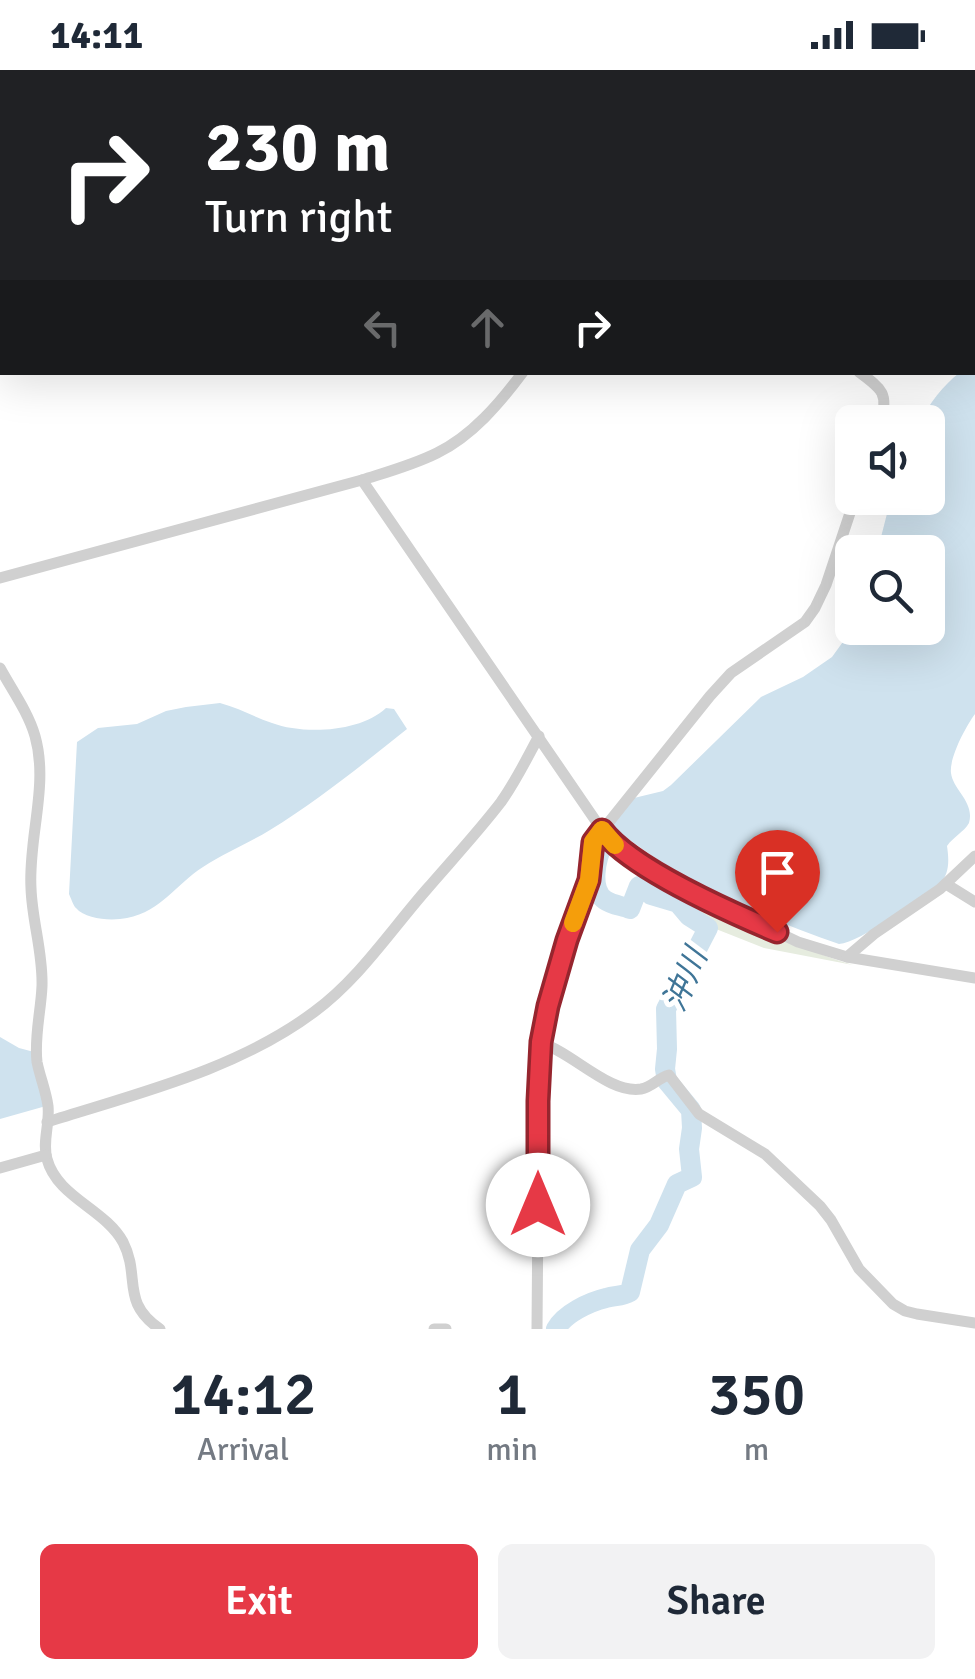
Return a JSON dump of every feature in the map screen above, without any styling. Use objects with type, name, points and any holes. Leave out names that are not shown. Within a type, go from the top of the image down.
[{"type":"street","points":[[0,578],[412,464],[440,452],[480,422],[521,375]]},
{"type":"street","points":[[862,375],[876,384],[885,405]]},
{"type":"street","points":[[362,480],[617,847],[701,896],[798,942],[846,957],[975,978]]},
{"type":"street","points":[[537,1329],[541,1042],[567,940],[589,880],[593,842],[731,673],[806,622],[826,585],[849,515]]},
{"type":"street","points":[[0,668],[34,733],[40,760],[30,888],[40,942],[37,1062],[48,1109],[46,1156],[68,1191],[118,1235],[126,1248],[136,1306],[146,1320],[160,1329]]},
{"type":"street","points":[[48,1122],[225,1063],[314,1012],[366,962],[480,828],[502,800],[539,736]]},
{"type":"street","points":[[846,957],[946,884],[975,856]]},
{"type":"street","points":[[946,884],[975,902]]},
{"type":"street","points":[[541,1042],[619,1087],[636,1090],[666,1076],[706,1121],[765,1154],[820,1206],[859,1269],[893,1304],[917,1314],[975,1323]]},
{"type":"street","points":[[0,1168],[46,1156]]},
{"type":"street","points":[[434,1329],[446,1329]]},
{"type":"shaded area","points":[[625,857],[736,918],[853,965],[764,948],[716,929],[690,914],[680,901],[661,895]]},
{"type":"water","points":[[957,375],[975,375],[975,714],[951,767],[955,785],[969,809],[969,823],[947,846],[947,872],[939,885],[875,928],[839,944],[752,910],[669,867],[618,831],[627,820],[620,813],[634,798],[663,791],[671,785],[761,697],[803,677],[832,657],[841,645],[945,645],[945,535],[882,535],[887,515],[945,515],[945,405],[930,405]]},
{"type":"water","points":[[220,703],[285,727],[316,730],[362,722],[386,708],[394,709],[407,729],[306,806],[203,867],[150,909],[115,919],[80,912],[69,894],[77,742],[98,728],[137,724],[166,711]]},
{"type":"water","points":[[0,1037],[34,1052],[46,1106],[0,1119]]},
{"type":"waterway","name":"沖川","points":[[613,830],[621,822],[651,825]]},
{"type":"waterway","name":"沖川","points":[[556,1329],[565,1318],[585,1306],[630,1292],[640,1250],[659,1225],[677,1184],[692,1177],[691,1110],[667,1081],[665,1069],[666,1009],[708,928],[678,903],[651,895],[639,886],[630,909],[605,900],[596,881],[604,843]]},
{"type":"slow traffic","points":[[573,923],[589,880],[593,842],[602,830],[615,845]]},
{"type":"route","points":[[538,1205],[541,1042],[567,940],[589,880],[593,842],[602,830],[617,847],[650,868],[777,932]]}]
